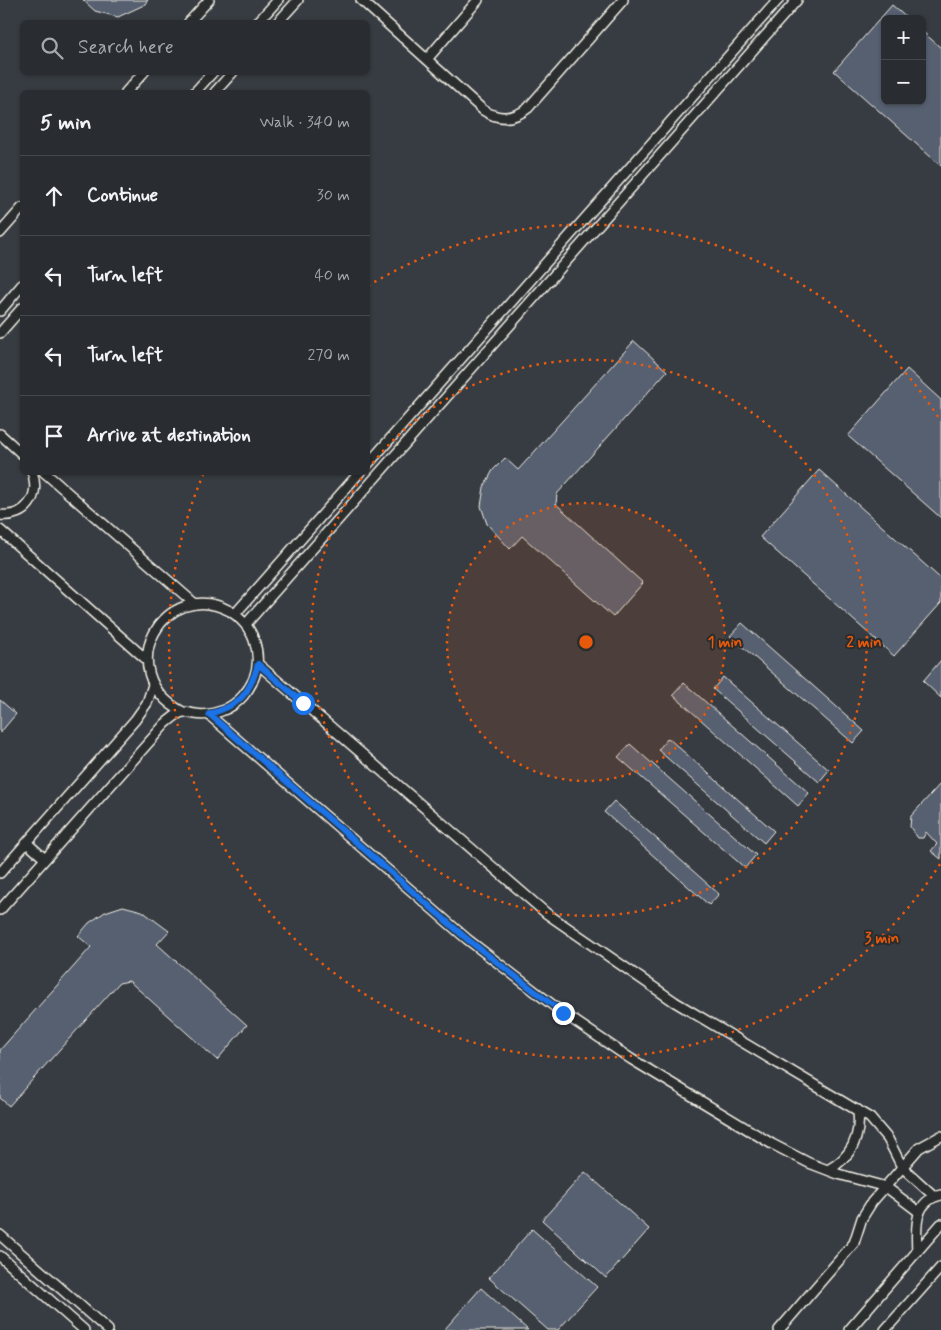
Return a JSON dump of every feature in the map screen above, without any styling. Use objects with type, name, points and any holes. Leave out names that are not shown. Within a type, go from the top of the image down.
[{"type":"street","points":[[190,20],[209,0]]},
{"type":"street","points":[[260,20],[278,0]]},
{"type":"street","points":[[280,20],[298,0]]},
{"type":"street","points":[[361,0],[488,113],[500,118],[515,116],[531,104],[623,0]]},
{"type":"street","points":[[428,58],[478,0]]},
{"type":"street","points":[[370,462],[778,0]]},
{"type":"street","points":[[246,624],[797,0]]},
{"type":"street","points":[[128,90],[141,75]]},
{"type":"street","points":[[197,90],[210,75]]},
{"type":"street","points":[[217,90],[230,75]]},
{"type":"street","points":[[0,233],[20,214]]},
{"type":"street","points":[[0,311],[20,288]]},
{"type":"street","points":[[0,333],[20,310]]},
{"type":"street","points":[[0,434],[20,452]]},
{"type":"street","points":[[0,515],[13,514],[28,506],[36,489],[33,475]]},
{"type":"street","points":[[47,475],[195,604]]},
{"type":"street","points":[[235,614],[357,475]]},
{"type":"street","points":[[0,530],[147,660]]},
{"type":"street","points":[[195,604],[223,608],[235,614],[246,624],[257,650],[258,664],[253,682],[242,698],[227,709],[209,714],[183,712],[166,701],[153,684],[147,660],[149,644],[161,624],[180,609],[195,604]]},
{"type":"street","points":[[258,664],[546,913],[674,1002],[870,1118],[882,1131],[902,1167],[938,1195],[919,1212],[915,1224],[917,1252]]},
{"type":"street","points":[[0,873],[141,713],[153,684]]},
{"type":"street","points":[[0,910],[159,730],[183,712]]},
{"type":"street","points":[[209,714],[467,939],[556,1008],[701,1102],[790,1154],[828,1170],[886,1187],[919,1212]]},
{"type":"street","points":[[26,842],[45,859]]},
{"type":"street","points":[[828,1170],[840,1164],[854,1145],[858,1134],[858,1110]]},
{"type":"street","points":[[779,1330],[854,1243],[867,1210],[902,1167],[925,1143],[941,1136]]},
{"type":"street","points":[[849,1330],[941,1224]]},
{"type":"street","points":[[0,1235],[108,1330]]},
{"type":"street","points":[[0,1256],[84,1330]]},
{"type":"street","points":[[885,1330],[941,1267]]},
{"type":"building","points":[[83,0],[148,0],[144,5],[118,17],[95,11]]},
{"type":"building","points":[[892,5],[903,15],[883,15]]},
{"type":"building","points":[[881,18],[881,105],[926,105],[926,35],[941,48],[941,166],[834,71]]},
{"type":"building","points":[[634,341],[667,371],[557,494],[556,504],[643,583],[613,617],[522,536],[510,549],[487,524],[481,506],[484,487],[493,470],[505,458],[518,470]]},
{"type":"building","points":[[907,369],[941,400],[941,518],[848,436]]},
{"type":"building","points":[[819,470],[941,579],[941,603],[894,656],[760,537]]},
{"type":"building","points":[[742,623],[864,731],[853,743],[730,636]]},
{"type":"building","points":[[941,660],[941,698],[923,681]]},
{"type":"building","points":[[723,677],[829,770],[819,782],[713,689]]},
{"type":"building","points":[[684,683],[809,793],[798,806],[673,695]]},
{"type":"building","points":[[0,700],[16,714],[0,733]]},
{"type":"building","points":[[668,738],[774,831],[764,843],[658,750]]},
{"type":"building","points":[[630,744],[756,855],[745,868],[618,757]]},
{"type":"building","points":[[941,783],[941,859],[931,851],[937,844],[926,832],[923,838],[918,838],[910,827],[911,816]]},
{"type":"building","points":[[614,801],[719,894],[709,905],[604,812]]},
{"type":"building","points":[[123,906],[142,911],[169,931],[157,944],[247,1025],[217,1060],[129,981],[119,983],[9,1106],[0,1098],[0,1050],[91,947],[78,936],[89,923],[105,912]]},
{"type":"building","points":[[585,1172],[649,1229],[606,1278],[542,1220]]},
{"type":"building","points":[[532,1229],[597,1287],[558,1330],[548,1330],[489,1278]]},
{"type":"building","points":[[481,1288],[528,1330],[444,1330]]},
{"type":"route","points":[[303,703],[258,664],[253,682],[242,698],[227,709],[209,714],[467,939],[563,1013]]}]
